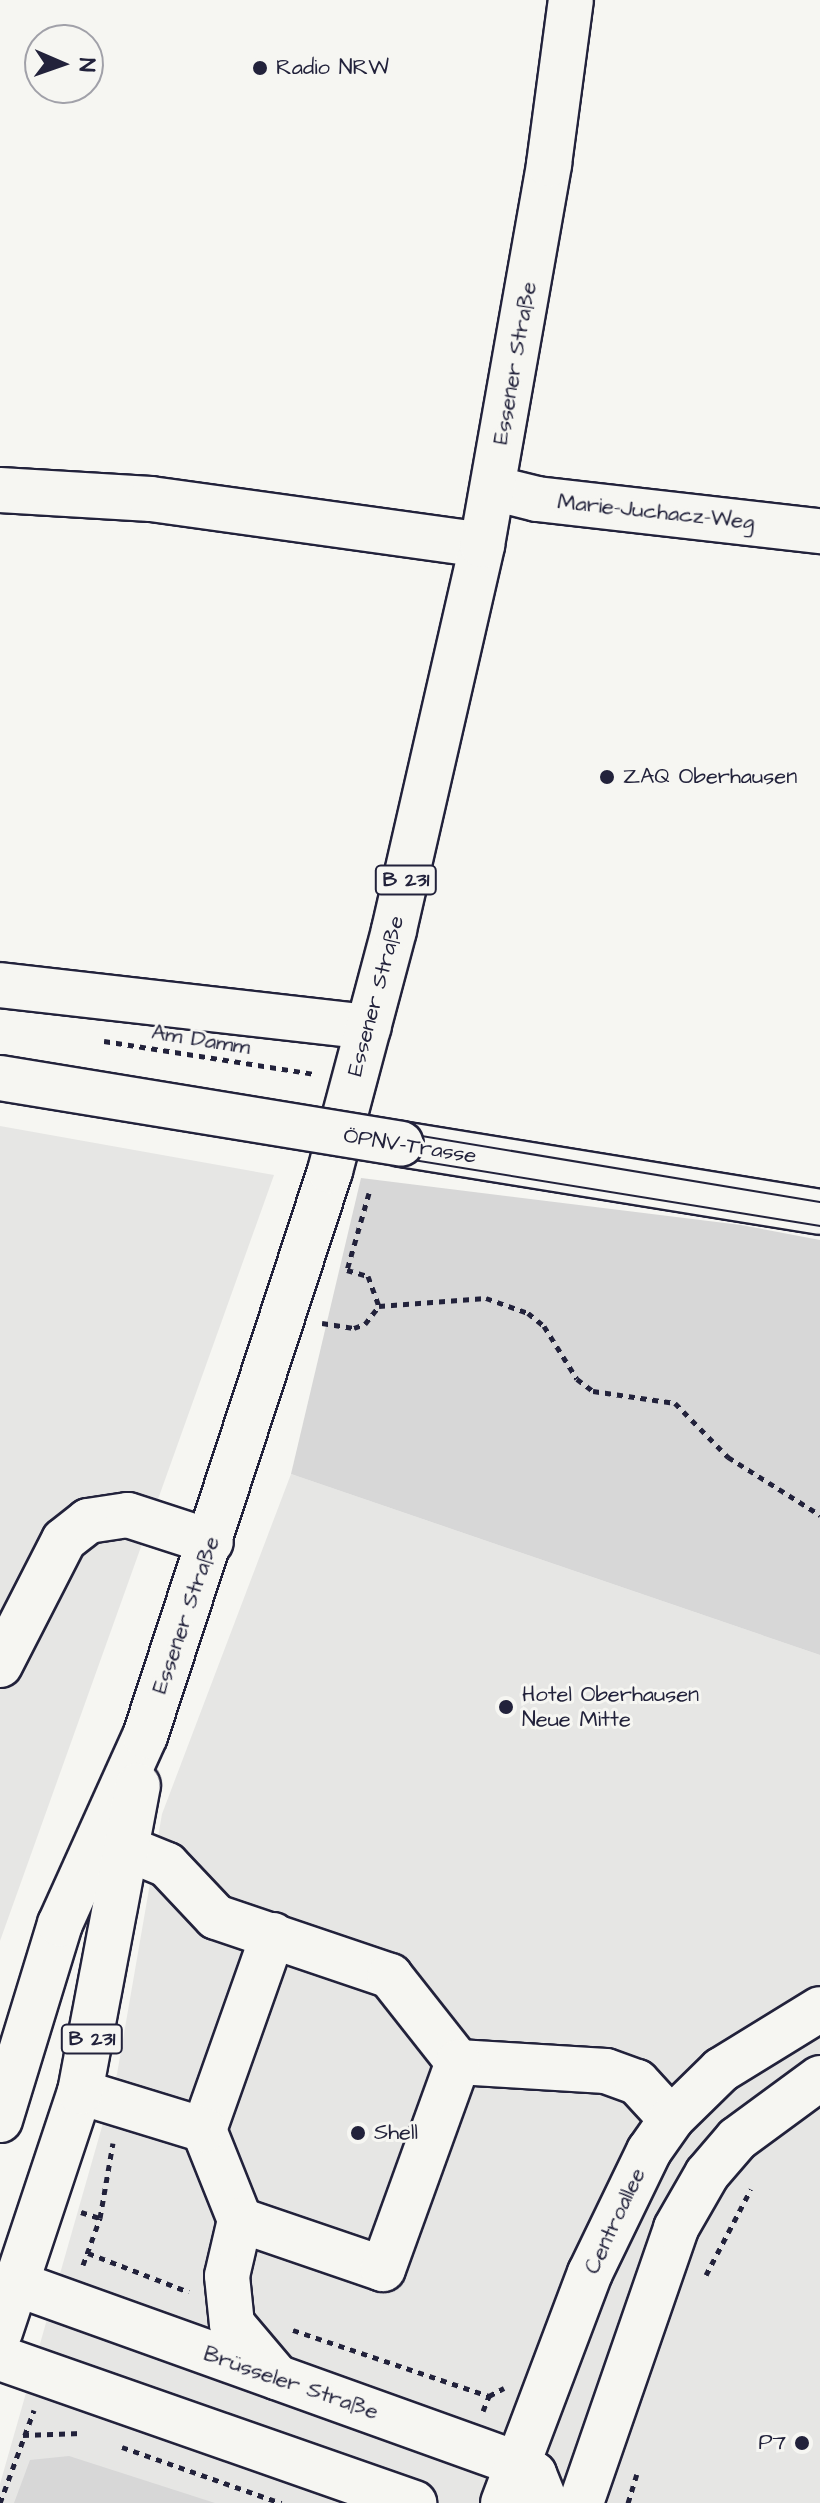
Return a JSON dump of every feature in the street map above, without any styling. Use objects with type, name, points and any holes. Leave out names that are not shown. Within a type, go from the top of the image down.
[{"type":"main road","name":"Essener Straße","points":[[0,2120],[60,1924],[145,1736],[211,1542],[286,1311],[369,1027],[482,545],[549,164],[571,0]]},
{"type":"main road","name":"Marie-Juchacz-Weg","points":[[493,488],[537,499],[820,531]]},
{"type":"main road","points":[[0,490],[151,499],[482,545]]},
{"type":"main road","points":[[0,985],[369,1027]]},
{"type":"main road","name":"ÖPNV-Trasse","points":[[0,1078],[820,1212]]},
{"type":"main road","points":[[0,1665],[64,1540],[88,1521],[128,1515],[211,1542]]},
{"type":"main road","name":"Essener Straße","points":[[0,2332],[8,2284],[80,2092],[128,1849],[145,1736]]},
{"type":"main road","points":[[128,1849],[167,1865],[216,1917],[390,1976],[458,2062],[606,2071],[637,2082],[671,2119]]},
{"type":"main road","points":[[273,1935],[204,2130],[240,2220],[227,2276],[232,2324],[278,2379]]},
{"type":"main road","name":"Centroallee","points":[[511,2484],[631,2181],[671,2119],[743,2053],[820,2009]]},
{"type":"main road","points":[[240,2220],[383,2269],[458,2062]]},
{"type":"main road","points":[[511,2484],[534,2474],[572,2501],[676,2228],[707,2174],[737,2139],[820,2078]]},
{"type":"main road","points":[[80,2092],[204,2130]]},
{"type":"main road","name":"Brüsseler Straße","points":[[8,2284],[278,2379],[511,2484]]},
{"type":"main road","points":[[0,2358],[414,2503]]},
{"type":"path","name":"Am Damm","points":[[93,1039],[353,1082]]},
{"type":"path","points":[[347,1270],[368,1276],[379,1306]]},
{"type":"path","points":[[286,1311],[341,1329],[365,1324],[379,1306],[486,1298],[528,1313],[544,1326],[577,1379],[593,1391],[675,1403],[728,1457],[820,1515]]},
{"type":"path","points":[[700,2288],[732,2219],[758,2179]]},
{"type":"path","points":[[0,2503],[33,2411]]},
{"type":"path","points":[[23,2435],[78,2432],[93,2437]]},
{"type":"path","points":[[107,2442],[281,2503]]},
{"type":"path","points":[[628,2503],[640,2465]]},
{"type":"shaded area","points":[[0,1126],[274,1175],[0,1941]]},
{"type":"shaded area","points":[[361,1178],[741,1225],[820,1240],[820,1655],[291,1474]]},
{"type":"shaded area","points":[[291,1474],[820,1655],[820,2503],[0,2503],[0,2484],[117,2074],[162,1814]]},
{"type":"shaded area","points":[[69,2456],[215,2503],[14,2503],[30,2460]]},
{"type":"tram line","points":[[0,1066],[820,1202]]},
{"type":"tram line","points":[[0,1093],[820,1226]]},
{"type":"place","name":"Radio NRW","points":[[260,68]]},
{"type":"place","name":"ZAQ Oberhausen","points":[[607,777]]},
{"type":"place","name":"Hotel Oberhausen Neue Mitte","points":[[506,1707]]},
{"type":"place","name":"Shell","points":[[358,2133]]},
{"type":"place","name":"P7","points":[[802,2443]]}]
